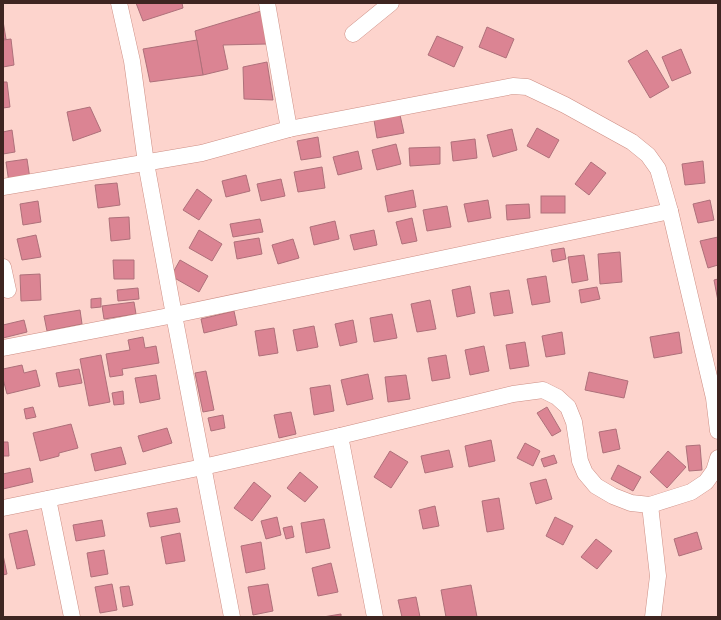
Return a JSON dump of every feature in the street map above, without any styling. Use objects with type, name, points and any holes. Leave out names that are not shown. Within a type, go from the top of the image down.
[{"type":"street","points":[[119,3],[132,61],[146,163],[232,617]]},
{"type":"street","points":[[267,3],[290,130]]},
{"type":"street","points":[[352,34],[392,3]]},
{"type":"street","points":[[3,188],[202,152],[290,130],[500,88],[513,86],[526,87],[565,105],[632,142],[648,155],[658,169],[670,211],[714,398],[718,431]]},
{"type":"street","points":[[3,348],[174,315],[670,211]]},
{"type":"street","points":[[3,267],[8,290]]},
{"type":"street","points":[[3,508],[203,467],[340,436],[513,394],[544,390],[557,397],[568,408],[574,422],[580,461],[585,473],[596,486],[613,496],[631,503],[650,505],[691,492],[706,482],[714,471],[718,458]]},
{"type":"street","points":[[340,436],[375,617]]},
{"type":"street","points":[[48,498],[72,617]]},
{"type":"street","points":[[650,505],[658,576],[653,617]]},
{"type":"building","points":[[136,3],[182,3],[183,8],[143,21]]},
{"type":"building","points":[[261,11],[267,44],[223,45],[228,69],[203,75],[195,31]]},
{"type":"building","points":[[3,21],[6,39],[3,39]]},
{"type":"building","points":[[487,27],[514,39],[506,58],[479,47]]},
{"type":"building","points":[[437,36],[463,47],[454,67],[428,55]]},
{"type":"building","points":[[11,39],[14,65],[3,67],[3,40]]},
{"type":"building","points":[[197,40],[203,75],[150,82],[143,49]]},
{"type":"building","points":[[681,49],[691,73],[672,81],[662,57]]},
{"type":"building","points":[[647,50],[669,87],[650,98],[628,61]]},
{"type":"building","points":[[267,62],[273,100],[244,99],[243,67]]},
{"type":"building","points":[[3,82],[7,82],[10,107],[3,108]]},
{"type":"building","points":[[90,107],[101,131],[73,141],[67,112]]},
{"type":"building","points":[[400,115],[404,133],[377,138],[374,120]]},
{"type":"building","points":[[537,128],[559,140],[549,158],[527,146]]},
{"type":"building","points":[[512,129],[517,150],[493,157],[487,135]]},
{"type":"building","points":[[12,130],[15,152],[3,154],[3,132]]},
{"type":"building","points":[[318,137],[321,157],[301,160],[297,141]]},
{"type":"building","points":[[475,139],[477,158],[453,161],[451,142]]},
{"type":"building","points":[[396,144],[401,164],[377,170],[372,150]]},
{"type":"building","points":[[440,147],[440,164],[410,166],[409,148]]},
{"type":"building","points":[[358,151],[362,169],[338,175],[333,157]]},
{"type":"building","points":[[27,159],[30,179],[9,183],[6,162]]},
{"type":"building","points":[[703,161],[705,183],[685,185],[682,164]]},
{"type":"building","points":[[591,162],[606,173],[589,195],[575,184]]},
{"type":"building","points":[[322,167],[325,188],[298,192],[294,172]]},
{"type":"building","points":[[246,175],[250,191],[226,197],[222,181]]},
{"type":"building","points":[[281,179],[285,196],[261,201],[257,184]]},
{"type":"building","points":[[117,183],[120,205],[98,208],[95,185]]},
{"type":"building","points":[[197,189],[212,200],[199,220],[183,210]]},
{"type":"building","points":[[413,190],[416,207],[388,212],[385,196]]},
{"type":"building","points":[[541,196],[565,196],[565,213],[541,213]]},
{"type":"building","points":[[488,200],[491,218],[468,222],[464,204]]},
{"type":"building","points":[[710,200],[714,220],[698,223],[693,204]]},
{"type":"building","points":[[38,201],[41,222],[23,225],[20,204]]},
{"type":"building","points":[[529,204],[530,218],[507,220],[506,205]]},
{"type":"building","points":[[447,206],[451,227],[427,231],[423,210]]},
{"type":"building","points":[[129,217],[130,239],[111,241],[109,218]]},
{"type":"building","points":[[412,218],[417,241],[402,244],[396,222]]},
{"type":"building","points":[[260,219],[263,232],[233,237],[230,224]]},
{"type":"building","points":[[335,221],[339,239],[314,245],[310,227]]},
{"type":"building","points":[[199,230],[222,244],[212,261],[189,248]]},
{"type":"building","points":[[374,230],[377,245],[354,250],[350,235]]},
{"type":"building","points":[[36,235],[41,257],[22,260],[17,239]]},
{"type":"building","points":[[718,237],[718,265],[708,268],[700,241]]},
{"type":"building","points":[[259,238],[262,254],[237,259],[234,242]]},
{"type":"building","points":[[293,239],[299,258],[278,264],[272,245]]},
{"type":"building","points":[[564,248],[566,259],[553,262],[551,250]]},
{"type":"building","points":[[620,252],[622,282],[600,284],[598,254]]},
{"type":"building","points":[[584,255],[588,280],[572,283],[568,257]]},
{"type":"building","points":[[113,260],[134,260],[134,279],[114,279]]},
{"type":"building","points":[[180,260],[208,276],[199,292],[171,276]]},
{"type":"building","points":[[40,274],[41,300],[21,301],[20,275]]},
{"type":"building","points":[[546,276],[550,302],[532,305],[527,279]]},
{"type":"building","points":[[718,279],[718,301],[714,280]]},
{"type":"building","points":[[470,286],[475,313],[457,317],[452,290]]},
{"type":"building","points":[[597,287],[600,299],[581,303],[579,290]]},
{"type":"building","points":[[138,288],[139,299],[118,301],[117,290]]},
{"type":"building","points":[[509,290],[513,313],[494,316],[490,293]]},
{"type":"building","points":[[101,298],[101,307],[91,308],[91,299]]},
{"type":"building","points":[[430,300],[436,329],[417,332],[411,304]]},
{"type":"building","points":[[134,302],[136,314],[104,319],[102,306]]},
{"type":"building","points":[[80,310],[82,324],[47,331],[44,316]]},
{"type":"building","points":[[234,311],[237,325],[204,333],[201,319]]},
{"type":"building","points":[[392,314],[397,338],[374,342],[370,318]]},
{"type":"building","points":[[24,320],[27,332],[3,338],[3,325]]},
{"type":"building","points":[[353,320],[357,342],[340,346],[335,324]]},
{"type":"building","points":[[314,326],[318,347],[297,351],[293,330]]},
{"type":"building","points":[[274,328],[278,353],[259,356],[255,331]]},
{"type":"building","points":[[562,332],[565,354],[546,357],[542,336]]},
{"type":"building","points":[[679,332],[682,353],[654,358],[650,337]]},
{"type":"building","points":[[143,337],[145,348],[156,346],[159,363],[122,369],[123,375],[110,377],[106,354],[130,350],[128,340]]},
{"type":"building","points":[[525,342],[529,366],[510,369],[506,345]]},
{"type":"building","points":[[484,346],[489,371],[470,375],[465,350]]},
{"type":"building","points":[[101,355],[110,402],[89,406],[80,359]]},
{"type":"building","points":[[446,355],[450,378],[432,381],[428,358]]},
{"type":"building","points":[[22,365],[24,373],[36,370],[40,386],[7,394],[3,379],[3,369]]},
{"type":"building","points":[[79,369],[82,383],[59,387],[56,373]]},
{"type":"building","points":[[206,371],[214,410],[203,412],[195,373]]},
{"type":"building","points":[[589,372],[628,381],[624,398],[585,390]]},
{"type":"building","points":[[368,374],[373,399],[347,405],[341,380]]},
{"type":"building","points":[[156,375],[160,399],[140,403],[135,378]]},
{"type":"building","points":[[406,375],[410,399],[388,402],[385,377]]},
{"type":"building","points":[[330,385],[334,411],[314,415],[310,388]]},
{"type":"building","points":[[123,391],[124,404],[114,405],[112,393]]},
{"type":"building","points":[[33,407],[36,417],[26,419],[24,409]]},
{"type":"building","points":[[547,407],[561,431],[552,436],[537,413]]},
{"type":"building","points":[[291,412],[296,434],[279,438],[274,415]]},
{"type":"building","points":[[223,415],[225,428],[211,431],[208,418]]},
{"type":"building","points":[[71,424],[78,448],[59,453],[59,456],[40,461],[33,433]]},
{"type":"building","points":[[167,428],[172,443],[143,452],[138,436]]},
{"type":"building","points":[[616,429],[620,449],[603,453],[599,432]]},
{"type":"building","points":[[491,440],[495,461],[469,467],[465,446]]},
{"type":"building","points":[[3,442],[8,442],[9,456],[3,456]]},
{"type":"building","points":[[525,443],[540,451],[533,466],[517,458]]},
{"type":"building","points":[[700,445],[702,470],[689,471],[686,446]]},
{"type":"building","points":[[121,447],[126,464],[95,471],[91,454]]},
{"type":"building","points":[[449,450],[453,467],[425,473],[421,456]]},
{"type":"building","points":[[390,451],[408,462],[391,488],[374,477]]},
{"type":"building","points":[[668,451],[686,467],[667,488],[650,472]]},
{"type":"building","points":[[554,455],[557,463],[544,467],[541,459]]},
{"type":"building","points":[[618,465],[641,477],[633,491],[611,479]]},
{"type":"building","points":[[30,468],[33,482],[3,489],[3,474]]},
{"type":"building","points":[[300,472],[318,487],[305,502],[287,488]]},
{"type":"building","points":[[546,479],[552,499],[536,504],[530,483]]},
{"type":"building","points":[[254,482],[271,496],[252,521],[234,508]]},
{"type":"building","points":[[499,498],[504,529],[487,532],[482,501]]},
{"type":"building","points":[[435,506],[439,526],[423,529],[419,510]]},
{"type":"building","points":[[177,508],[180,522],[150,527],[147,513]]},
{"type":"building","points":[[277,517],[281,535],[266,539],[261,521]]},
{"type":"building","points":[[555,517],[573,526],[563,545],[546,536]]},
{"type":"building","points":[[324,519],[330,548],[306,553],[301,523]]},
{"type":"building","points":[[102,520],[105,536],[76,541],[73,525]]},
{"type":"building","points":[[292,526],[294,537],[286,539],[283,528]]},
{"type":"building","points":[[27,530],[35,565],[17,569],[9,534]]},
{"type":"building","points":[[697,532],[702,549],[679,556],[674,539]]},
{"type":"building","points":[[180,533],[185,561],[166,564],[161,537]]},
{"type":"building","points":[[596,539],[612,551],[597,569],[581,557]]},
{"type":"building","points":[[261,542],[265,569],[246,573],[241,546]]},
{"type":"building","points":[[104,550],[108,574],[91,577],[87,553]]},
{"type":"building","points":[[3,555],[7,574],[3,575]]},
{"type":"building","points":[[331,563],[338,592],[318,596],[312,568]]},
{"type":"building","points":[[112,584],[117,610],[100,613],[95,587]]},
{"type":"building","points":[[268,584],[273,611],[253,615],[248,587]]},
{"type":"building","points":[[471,585],[477,617],[446,617],[441,590]]},
{"type":"building","points":[[129,586],[133,605],[123,607],[120,587]]},
{"type":"building","points":[[416,597],[420,617],[402,617],[398,600]]},
{"type":"building","points":[[341,614],[341,617],[323,617]]}]
